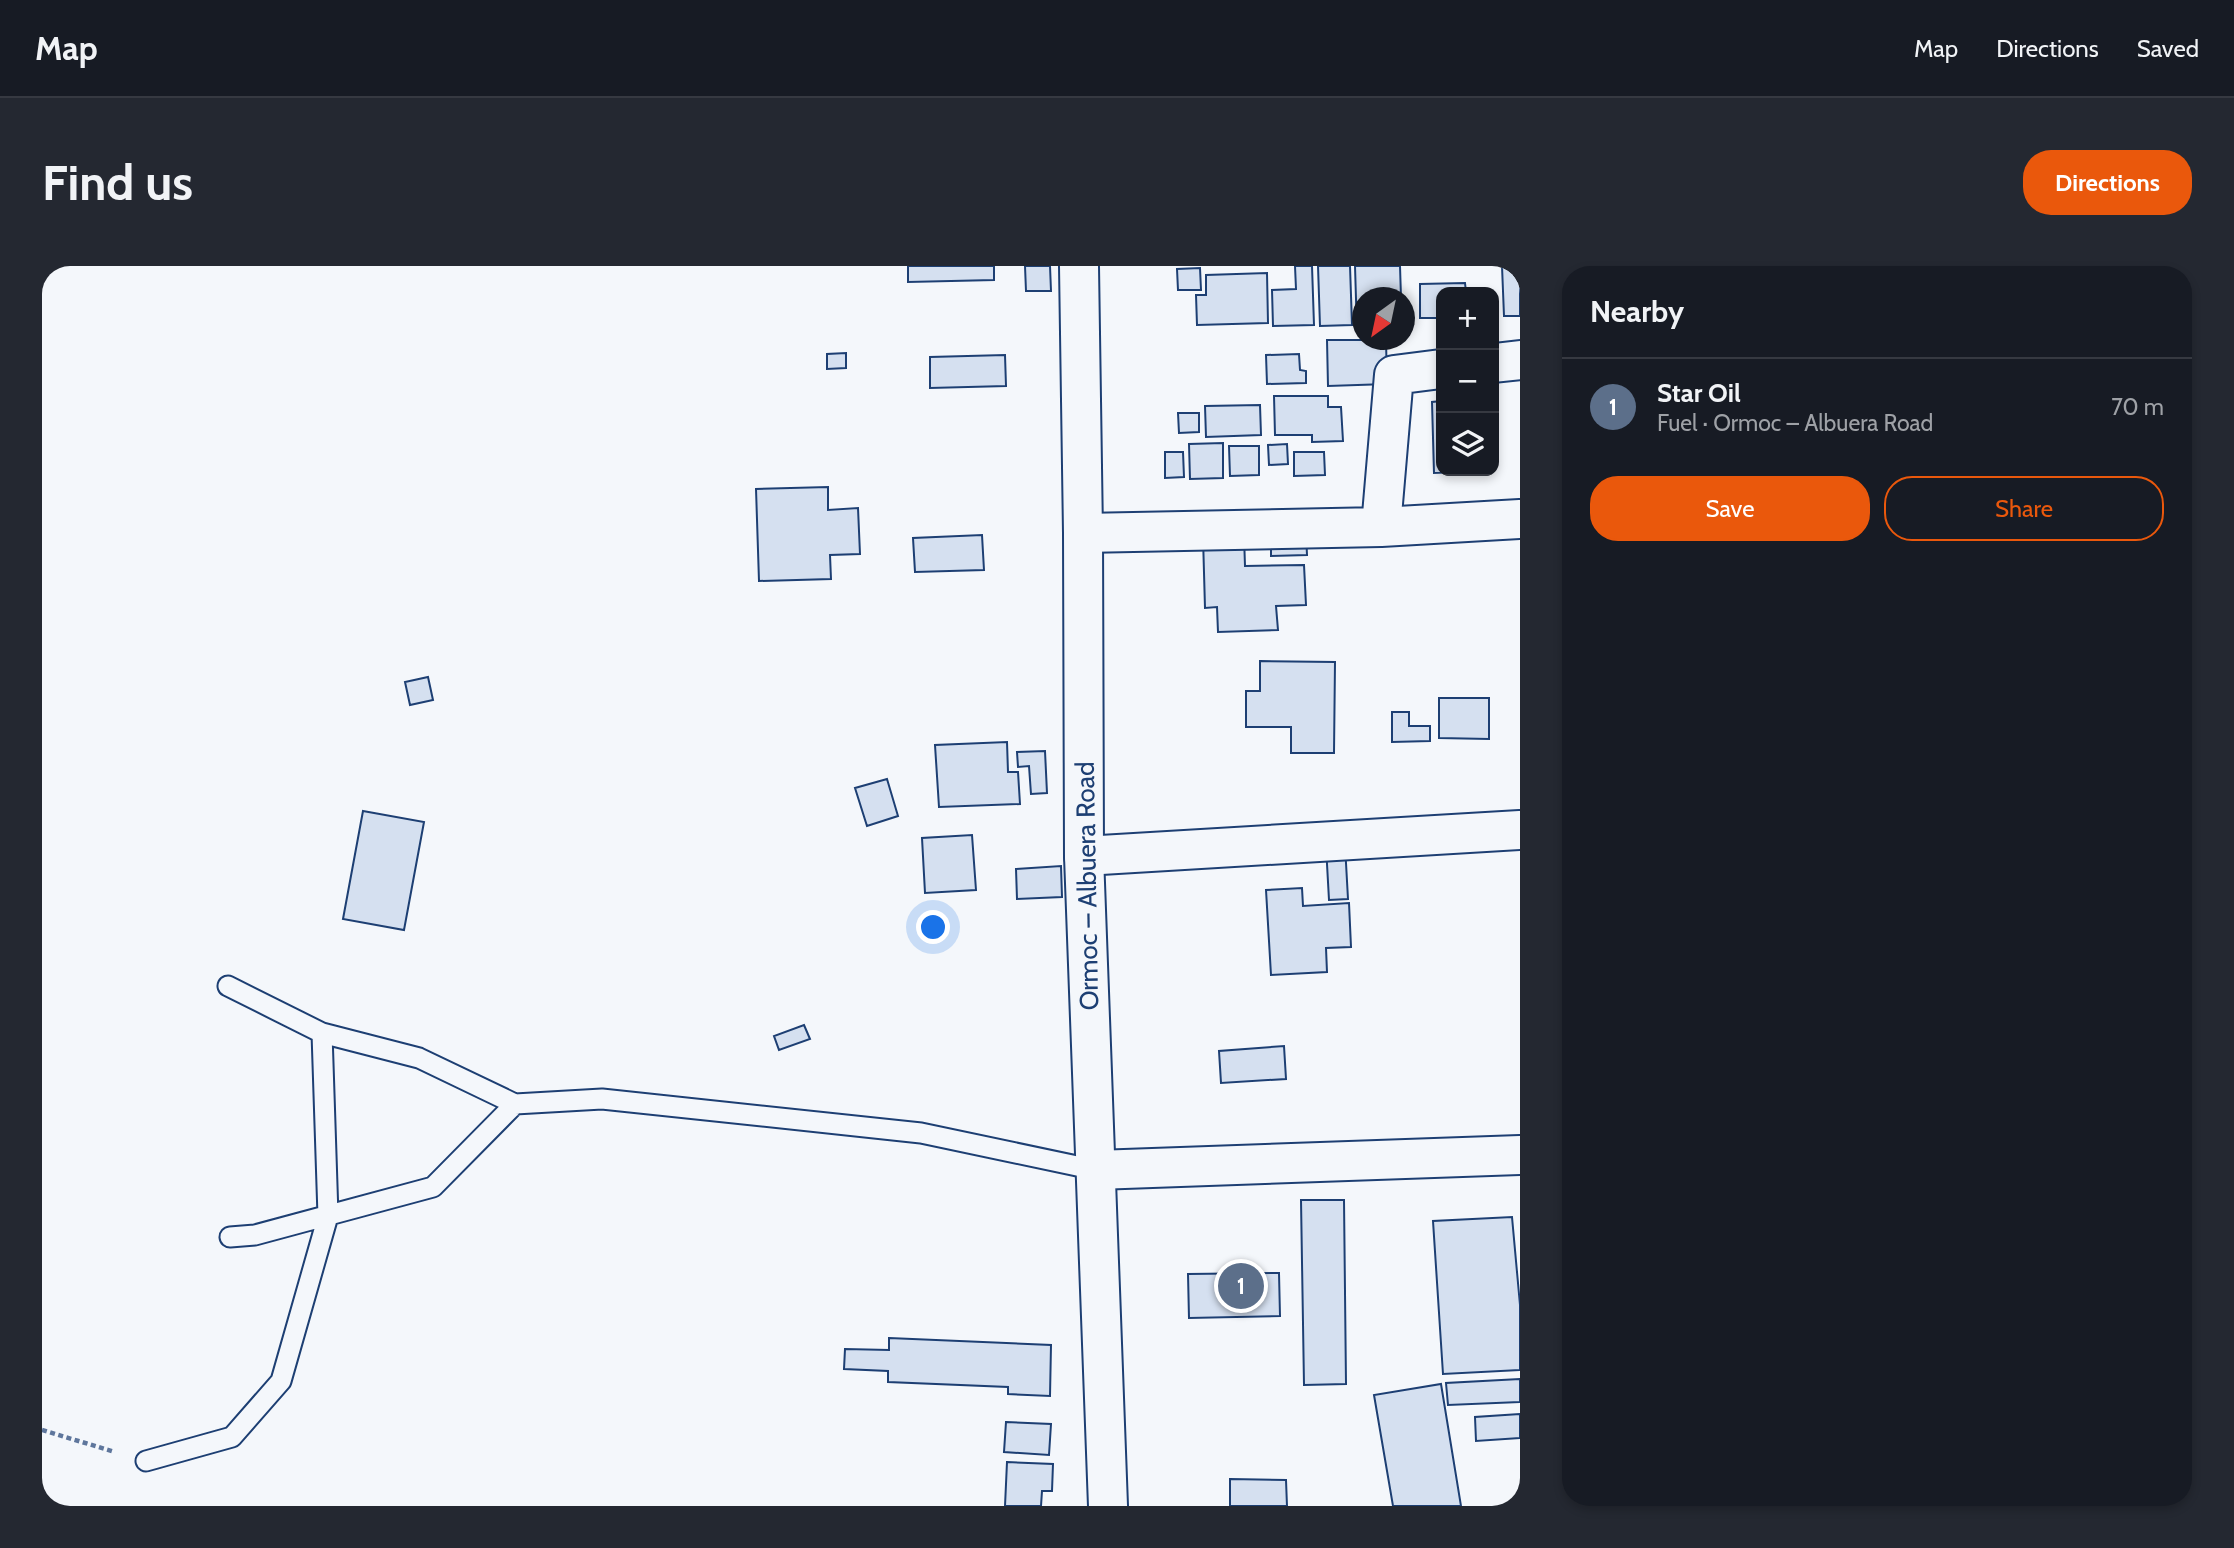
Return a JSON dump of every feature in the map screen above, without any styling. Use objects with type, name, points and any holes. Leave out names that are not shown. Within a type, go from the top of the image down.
[{"type":"main road","name":"Ormoc – Albuera Road","points":[[1080,266],[1084,856],[1108,1506]]},
{"type":"main road","points":[[1499,362],[1520,360]]},
{"type":"main road","points":[[1381,527],[1394,375],[1436,370]]},
{"type":"main road","points":[[1083,533],[1381,527],[1520,519]]},
{"type":"main road","points":[[1084,856],[1520,830]]},
{"type":"main road","points":[[1096,1170],[1520,1155]]},
{"type":"lane","points":[[228,986],[321,1033],[419,1058],[515,1104],[602,1099],[921,1133],[1096,1170]]},
{"type":"lane","points":[[146,1461],[233,1437],[281,1381],[328,1216],[321,1033]]},
{"type":"lane","points":[[230,1237],[255,1235],[433,1187],[515,1104]]},
{"type":"path","points":[[42,1430],[146,1461]]},
{"type":"building","points":[[908,266],[994,266],[994,280],[908,282]]},
{"type":"building","points":[[1025,266],[1050,266],[1051,291],[1026,291]]},
{"type":"building","points":[[1295,266],[1312,266],[1314,325],[1273,326],[1272,290],[1296,289]]},
{"type":"building","points":[[1318,266],[1350,266],[1352,325],[1320,326]]},
{"type":"building","points":[[1355,266],[1400,266],[1401,287],[1356,287]]},
{"type":"building","points":[[1502,266],[1520,266],[1520,316],[1504,316]]},
{"type":"building","points":[[1200,268],[1201,290],[1178,290],[1177,269]]},
{"type":"building","points":[[1267,273],[1268,323],[1197,325],[1196,295],[1206,295],[1206,275]]},
{"type":"building","points":[[1465,283],[1465,287],[1436,287],[1436,318],[1420,318],[1420,284]]},
{"type":"building","points":[[1327,340],[1352,340],[1352,350],[1386,350],[1387,384],[1328,386]]},
{"type":"building","points":[[846,353],[846,368],[827,369],[827,354]]},
{"type":"building","points":[[1299,354],[1300,370],[1306,371],[1306,383],[1267,384],[1266,355]]},
{"type":"building","points":[[1005,355],[1006,386],[930,388],[930,357]]},
{"type":"building","points":[[1274,396],[1328,396],[1328,407],[1341,407],[1343,441],[1312,442],[1312,435],[1275,435]]},
{"type":"building","points":[[1432,402],[1436,402],[1434,473]]},
{"type":"building","points":[[1260,405],[1261,435],[1206,437],[1205,406]]},
{"type":"building","points":[[1178,413],[1199,413],[1199,432],[1179,433]]},
{"type":"building","points":[[1223,443],[1223,478],[1190,479],[1189,444]]},
{"type":"building","points":[[1287,444],[1288,464],[1269,465],[1268,445]]},
{"type":"building","points":[[1229,446],[1259,446],[1259,475],[1230,476]]},
{"type":"building","points":[[1165,452],[1183,452],[1184,477],[1165,478]]},
{"type":"building","points":[[1294,452],[1324,452],[1325,475],[1294,476]]},
{"type":"building","points":[[828,487],[828,510],[858,508],[860,554],[830,555],[831,579],[759,581],[756,489]]},
{"type":"building","points":[[1306,533],[1307,555],[1271,556],[1271,534]]},
{"type":"building","points":[[982,535],[984,570],[915,572],[913,538]]},
{"type":"building","points":[[1244,536],[1245,566],[1304,565],[1306,605],[1276,606],[1278,630],[1218,632],[1217,607],[1205,608],[1203,537]]},
{"type":"building","points":[[1260,661],[1335,662],[1334,753],[1291,753],[1291,727],[1246,727],[1246,691],[1260,691]]},
{"type":"building","points":[[428,677],[433,700],[410,705],[405,682]]},
{"type":"building","points":[[1439,698],[1489,698],[1489,739],[1439,738]]},
{"type":"building","points":[[1392,712],[1409,712],[1409,726],[1430,726],[1430,741],[1392,742]]},
{"type":"building","points":[[1007,742],[1008,772],[1018,772],[1020,804],[939,807],[935,745]]},
{"type":"building","points":[[1045,751],[1047,793],[1031,794],[1029,766],[1018,767],[1017,752]]},
{"type":"building","points":[[887,779],[898,816],[867,826],[855,788]]},
{"type":"building","points":[[363,811],[424,822],[404,930],[343,919]]},
{"type":"building","points":[[972,835],[976,890],[925,893],[922,838]]},
{"type":"building","points":[[1345,845],[1348,899],[1329,900],[1326,846]]},
{"type":"building","points":[[1061,866],[1062,897],[1017,899],[1016,869]]},
{"type":"building","points":[[1302,888],[1303,906],[1349,903],[1351,947],[1326,948],[1327,972],[1271,975],[1266,890]]},
{"type":"building","points":[[804,1025],[810,1039],[779,1050],[774,1036]]},
{"type":"building","points":[[1284,1046],[1286,1079],[1221,1083],[1219,1051]]},
{"type":"building","points":[[1301,1200],[1344,1200],[1346,1384],[1304,1385]]},
{"type":"building","points":[[1512,1217],[1520,1305],[1520,1370],[1443,1374],[1433,1221]]},
{"type":"building","points":[[1279,1273],[1280,1316],[1189,1318],[1188,1274]]},
{"type":"building","points":[[889,1338],[1051,1345],[1050,1396],[1008,1394],[1008,1387],[888,1382],[888,1371],[844,1369],[845,1349],[889,1350]]},
{"type":"building","points":[[1520,1379],[1520,1402],[1448,1405],[1446,1383]]},
{"type":"building","points":[[1441,1384],[1461,1506],[1393,1506],[1374,1395]]},
{"type":"building","points":[[1520,1414],[1520,1438],[1476,1441],[1475,1417]]},
{"type":"building","points":[[1006,1422],[1051,1424],[1049,1455],[1004,1452]]},
{"type":"building","points":[[1007,1462],[1053,1464],[1052,1491],[1042,1491],[1041,1506],[1005,1506]]},
{"type":"building","points":[[1230,1479],[1286,1480],[1287,1506],[1230,1506]]},
{"type":"place","name":"Star Oil","points":[[1241,1286]]}]
